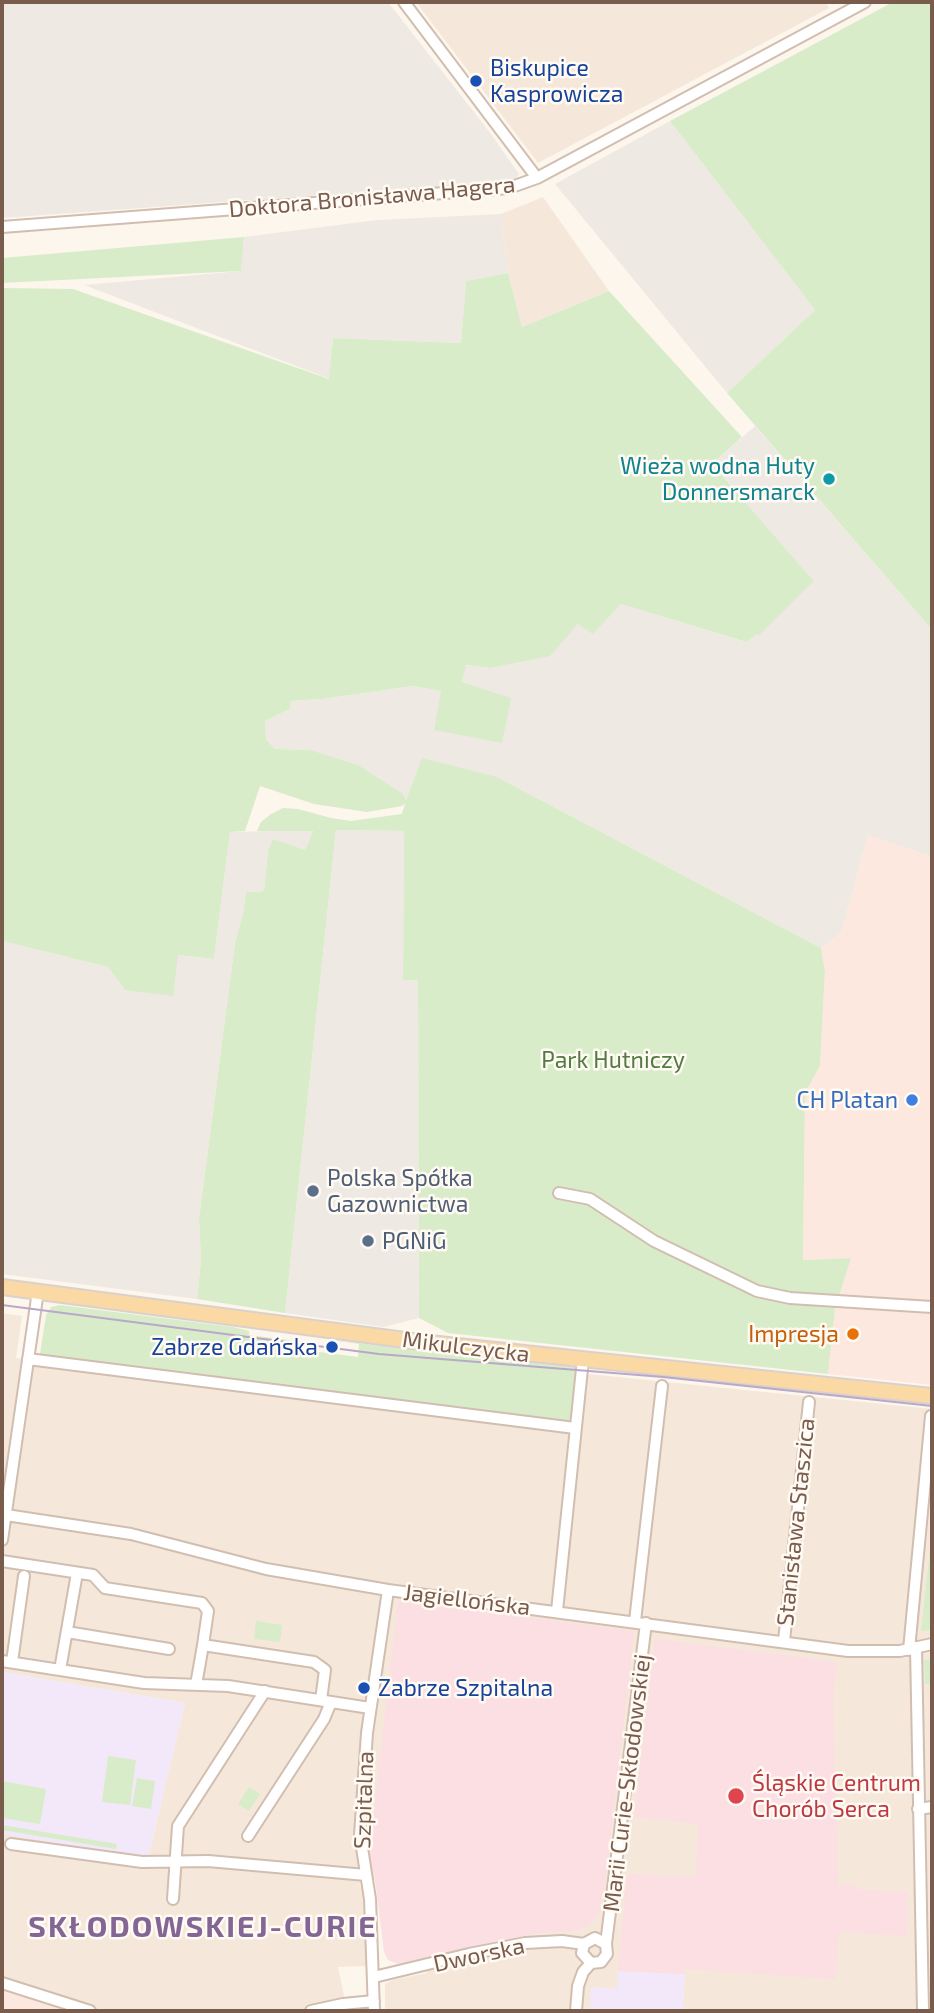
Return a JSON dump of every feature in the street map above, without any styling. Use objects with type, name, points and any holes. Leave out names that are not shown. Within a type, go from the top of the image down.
[{"type":"main road","name":"Mikulczycka","points":[[2,1287],[421,1342],[932,1396]]},
{"type":"street","points":[[404,2],[537,178]]},
{"type":"street","name":"Doktora Bronisława Hagera","points":[[2,227],[509,187],[537,178],[865,2]]},
{"type":"street","points":[[559,1192],[590,1199],[654,1241],[757,1291],[790,1298],[932,1307]]},
{"type":"street","points":[[2,1540],[38,1291]]},
{"type":"street","points":[[28,1359],[575,1428]]},
{"type":"street","points":[[557,1612],[583,1359]]},
{"type":"street","name":"Marii Curie-Skłodowskiej","points":[[576,2011],[579,1979],[591,1963],[596,1964],[605,1959],[608,1949],[606,1944],[662,1386]]},
{"type":"street","name":"Stanisława Staszica","points":[[784,1641],[809,1402]]},
{"type":"street","points":[[923,2011],[912,1649],[931,1416]]},
{"type":"street","name":"Jagiellońska","points":[[6,1515],[149,1537],[266,1569],[388,1590],[848,1651],[912,1649],[932,1644]]},
{"type":"street","points":[[2,1561],[93,1575],[106,1588],[202,1603],[208,1611],[196,1685]]},
{"type":"street","points":[[60,1670],[77,1573]]},
{"type":"street","points":[[24,1576],[7,1662],[144,1683],[228,1686],[370,1708]]},
{"type":"street","name":"Szpitalna","points":[[374,2006],[370,1899],[360,1835],[370,1708],[388,1590]]},
{"type":"street","points":[[67,1632],[169,1649]]},
{"type":"street","points":[[203,1645],[314,1662],[325,1670],[324,1719],[248,1836]]},
{"type":"street","points":[[173,1899],[178,1826],[265,1691]]},
{"type":"street","points":[[918,1809],[932,1807]]},
{"type":"street","points":[[11,1844],[142,1862],[208,1861],[366,1875]]},
{"type":"street","name":"Marii Curie-Skłodowskiej","points":[[584,1944],[595,1938],[606,1944]]},
{"type":"street","name":"Dworska","points":[[374,1977],[525,1943],[562,1941],[584,1944]]},
{"type":"street","points":[[584,1944],[582,1953],[591,1963]]},
{"type":"street","points":[[2,1983],[90,2011]]},
{"type":"street","points":[[311,2011],[343,2004],[374,2006]]},
{"type":"shaded area","points":[[2,2],[388,2],[519,174],[515,181],[2,218]]},
{"type":"shaded area","points":[[416,2],[826,2],[829,8],[538,163]]},
{"type":"shaded area","points":[[670,121],[815,310],[727,393],[555,184]]},
{"type":"shaded area","points":[[543,197],[609,291],[522,327],[508,273],[501,214]]},
{"type":"shaded area","points":[[501,214],[508,273],[466,281],[461,343],[333,338],[330,379],[84,285],[241,271],[244,237],[377,220]]},
{"type":"shaded area","points":[[755,426],[932,630],[932,857],[868,835],[841,933],[821,948],[497,777],[406,802],[310,750],[275,749],[266,739],[265,721],[290,709],[289,701],[413,686],[441,691],[462,682],[465,665],[489,668],[579,624],[593,633],[621,604],[745,642],[814,581],[712,464]]},
{"type":"shaded area","points":[[313,830],[305,851],[268,851],[264,890],[246,892],[235,943],[199,1219],[201,1260],[197,1299],[2,1274],[2,941],[108,967],[125,990],[178,955],[214,959],[230,832]]},
{"type":"shaded area","points":[[336,830],[404,831],[403,980],[418,980],[419,1318],[383,1327],[285,1313]]},
{"type":"shaded area","points":[[868,835],[932,857],[932,1385],[828,1374],[835,1309],[851,1258],[803,1260],[805,1093],[820,1066],[825,971],[821,948],[841,933]]},
{"type":"shaded area","points":[[2,1313],[22,1316],[16,1358],[571,1429],[578,1373],[932,1409],[932,2011],[385,2011],[385,1984],[427,1973],[422,1959],[540,1933],[374,1873],[375,1879],[359,1884],[365,1899],[368,1966],[338,1967],[347,2010],[354,2011],[73,2011],[2,1989],[4,1834],[148,1858],[185,1703],[2,1672]]},
{"type":"shaded area","points":[[398,1601],[634,1631],[605,1885],[598,1914],[589,1926],[579,1930],[540,1933],[494,1942],[398,1964],[388,1960],[384,1952],[374,1872],[369,1855]]},
{"type":"shaded area","name":"Śląskie Centrum Chorób Serca","points":[[655,1639],[837,1662],[833,1693],[838,1885],[853,1885],[859,1890],[908,1892],[907,1936],[839,1932],[835,1979],[685,1969],[685,1974],[618,1971],[627,1874],[696,1877],[698,1824],[634,1817]]},
{"type":"shaded area","points":[[2,1672],[185,1703],[148,1858],[2,1834]]},
{"type":"shaded area","points":[[618,1971],[685,1974],[683,2011],[590,2011],[591,1987],[617,1989]]},
{"type":"shaded area","points":[[2,1989],[73,2011],[2,2011]]},
{"type":"green space","points":[[893,2],[932,2],[932,630],[727,393],[815,310],[670,121]]},
{"type":"green space","points":[[244,237],[241,271],[2,283],[2,258]]},
{"type":"green space","name":"Park Hutniczy","points":[[508,273],[522,327],[609,291],[742,437],[712,464],[814,581],[759,635],[746,642],[621,604],[593,634],[578,624],[550,656],[489,668],[466,665],[462,682],[511,698],[502,743],[434,730],[441,691],[413,686],[290,701],[290,709],[265,721],[266,739],[275,749],[310,750],[358,765],[403,794],[406,801],[422,758],[497,777],[821,948],[825,971],[820,1066],[805,1093],[803,1260],[851,1258],[835,1309],[828,1374],[448,1333],[419,1318],[418,980],[403,980],[404,831],[336,830],[285,1313],[197,1299],[201,1260],[199,1219],[235,943],[246,892],[264,890],[268,851],[273,839],[305,850],[313,831],[257,831],[261,822],[283,808],[351,821],[402,814],[405,803],[402,806],[367,812],[314,804],[260,786],[245,831],[230,832],[214,959],[178,955],[173,996],[125,990],[108,967],[2,941],[2,288],[73,289],[329,379],[333,338],[461,343],[466,281]]},
{"type":"green space","points":[[60,1305],[233,1327],[249,1331],[249,1335],[305,1342],[304,1350],[358,1357],[359,1344],[317,1338],[575,1366],[578,1372],[572,1422],[570,1424],[39,1360],[46,1315],[51,1307]]},
{"type":"green space","points":[[932,1531],[932,1630],[921,1631]]},
{"type":"green space","points":[[256,1621],[282,1625],[280,1642],[254,1639]]},
{"type":"green space","points":[[932,1659],[932,1684],[925,1684],[924,1660]]},
{"type":"green space","points":[[108,1756],[136,1760],[130,1805],[102,1802]]},
{"type":"green space","points":[[137,1778],[155,1781],[151,1809],[132,1806]]},
{"type":"green space","points":[[2,1781],[46,1789],[40,1824],[2,1818]]},
{"type":"green space","points":[[249,1787],[260,1794],[249,1811],[238,1804]]},
{"type":"green space","points":[[2,1825],[117,1844],[116,1849],[2,1830]]},
{"type":"tram line","points":[[2,1305],[379,1354],[663,1377],[932,1406]]},
{"type":"place","name":"Biskupice Kasprowicza","points":[[476,81]]},
{"type":"place","name":"Wieża wodna Huty Donnersmarck","points":[[829,479]]},
{"type":"place","name":"CH Platan","points":[[912,1100]]},
{"type":"place","name":"Polska Spółka Gazownictwa","points":[[313,1191]]},
{"type":"place","name":"PGNiG","points":[[368,1241]]},
{"type":"place","name":"Impresja","points":[[853,1334]]},
{"type":"place","name":"Zabrze Gdańska","points":[[332,1347]]},
{"type":"place","name":"Zabrze Szpitalna","points":[[364,1688]]},
{"type":"place","name":"Śląskie Centrum Chorób Serca","points":[[736,1796]]},
{"type":"district","name":"SKŁODOWSKIEJ-CURIE","points":[[203,1927]]}]
